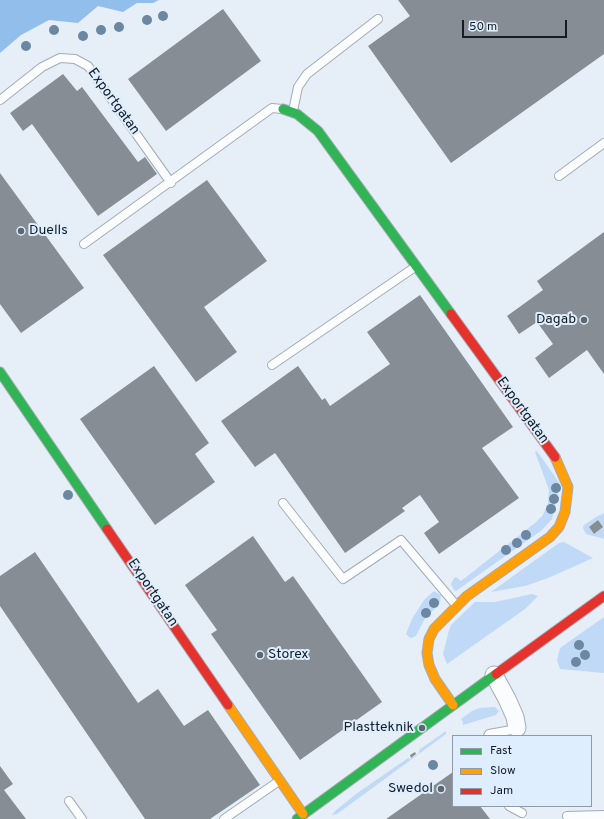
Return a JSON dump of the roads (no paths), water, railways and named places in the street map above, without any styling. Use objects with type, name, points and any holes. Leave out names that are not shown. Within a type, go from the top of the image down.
[{"type":"street","name":"Exportgatan","points":[[283,109],[293,112],[310,122],[318,131],[417,265],[558,462],[568,487],[565,512],[559,527],[550,537],[467,596],[434,629],[429,639],[427,653],[429,665],[435,679],[453,705]]},
{"type":"street","name":"Exportgatan","points":[[0,372],[280,780],[300,817],[604,596]]},
{"type":"street","points":[[494,675],[508,699],[515,717],[517,732]]},
{"type":"lane","points":[[293,112],[298,87],[307,74],[378,20]]},
{"type":"lane","name":"Exportgatan","points":[[0,100],[42,67],[60,58],[75,59],[88,66],[171,183]]},
{"type":"lane","name":"Exportgatan","points":[[84,244],[171,183],[272,108],[283,109]]},
{"type":"lane","points":[[559,176],[604,143]]},
{"type":"lane","points":[[272,365],[417,265]]},
{"type":"lane","points":[[283,503],[343,579],[401,540],[457,605]]},
{"type":"lane","points":[[495,735],[517,732]]},
{"type":"lane","points":[[224,819],[280,780]]},
{"type":"lane","points":[[69,801],[82,819]]},
{"type":"lane","points":[[511,807],[522,813]]},
{"type":"lane","points":[[567,816],[604,815]]},
{"type":"place","name":"Duells","points":[[21,231]]},
{"type":"place","name":"Dagab","points":[[584,320]]},
{"type":"place","name":"Storex","points":[[260,655]]},
{"type":"place","name":"Plastteknik","points":[[422,728]]},
{"type":"place","name":"Swedol","points":[[441,789]]}]
